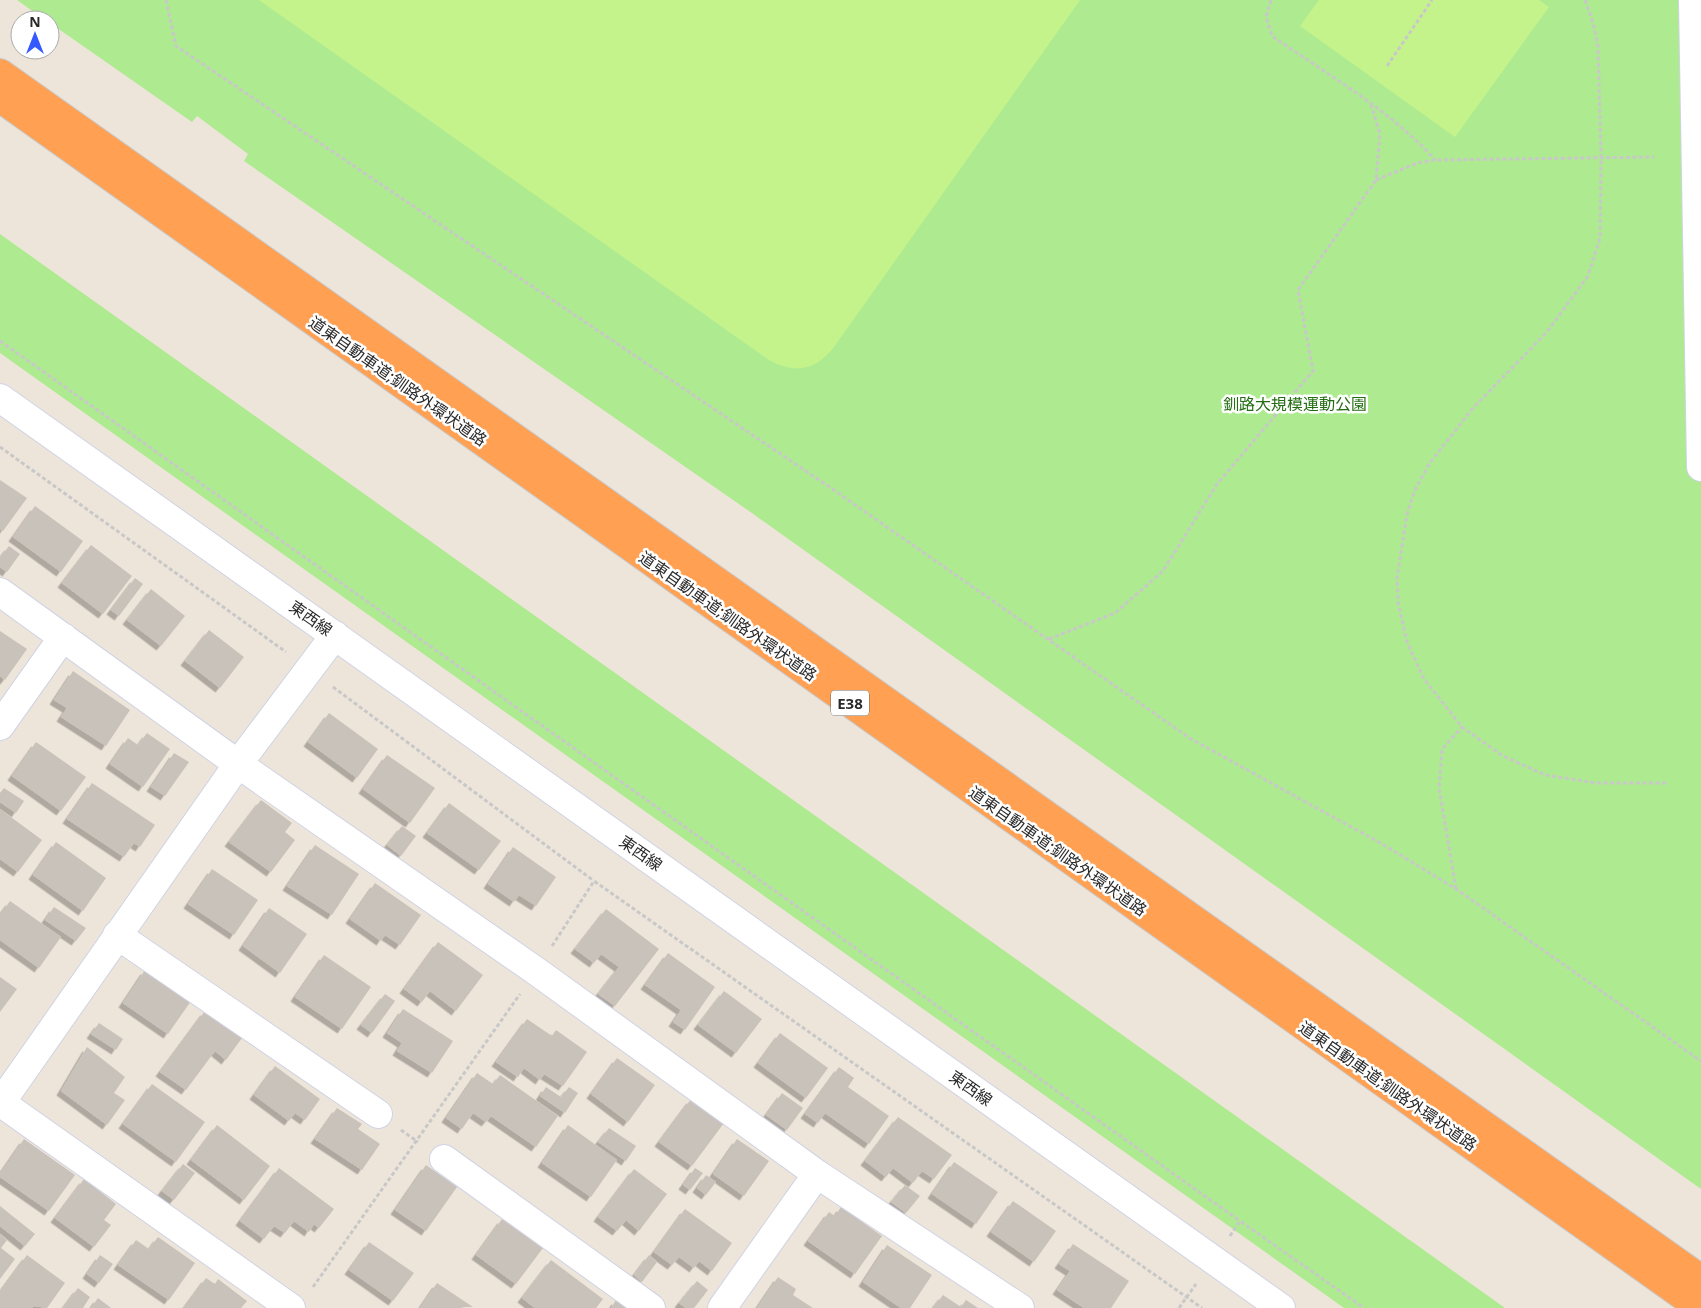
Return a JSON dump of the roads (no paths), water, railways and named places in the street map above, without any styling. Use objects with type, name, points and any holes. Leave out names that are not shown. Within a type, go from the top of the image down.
[{"type":"highway","name":"道東自動車道;釧路外環状道路","points":[[0,74],[1701,1279]]},
{"type":"highway","name":"道東自動車道;釧路外環状道路","points":[[0,98],[1700,1308]]},
{"type":"street","points":[[1693,0],[1698,144],[1701,467]]},
{"type":"street","name":"東西線","points":[[0,398],[1281,1308]]},
{"type":"street","points":[[0,592],[238,764],[536,971],[817,1174],[1020,1308]]},
{"type":"street","points":[[300,1300],[0,1103],[238,764],[335,635]]},
{"type":"street","points":[[0,726],[63,637]]},
{"type":"street","points":[[117,935],[378,1114]]},
{"type":"street","points":[[444,1159],[652,1308]]},
{"type":"street","points":[[722,1308],[817,1174]]},
{"type":"park label","name":"釧路大規模運動公園","points":[[1295,404]]}]
